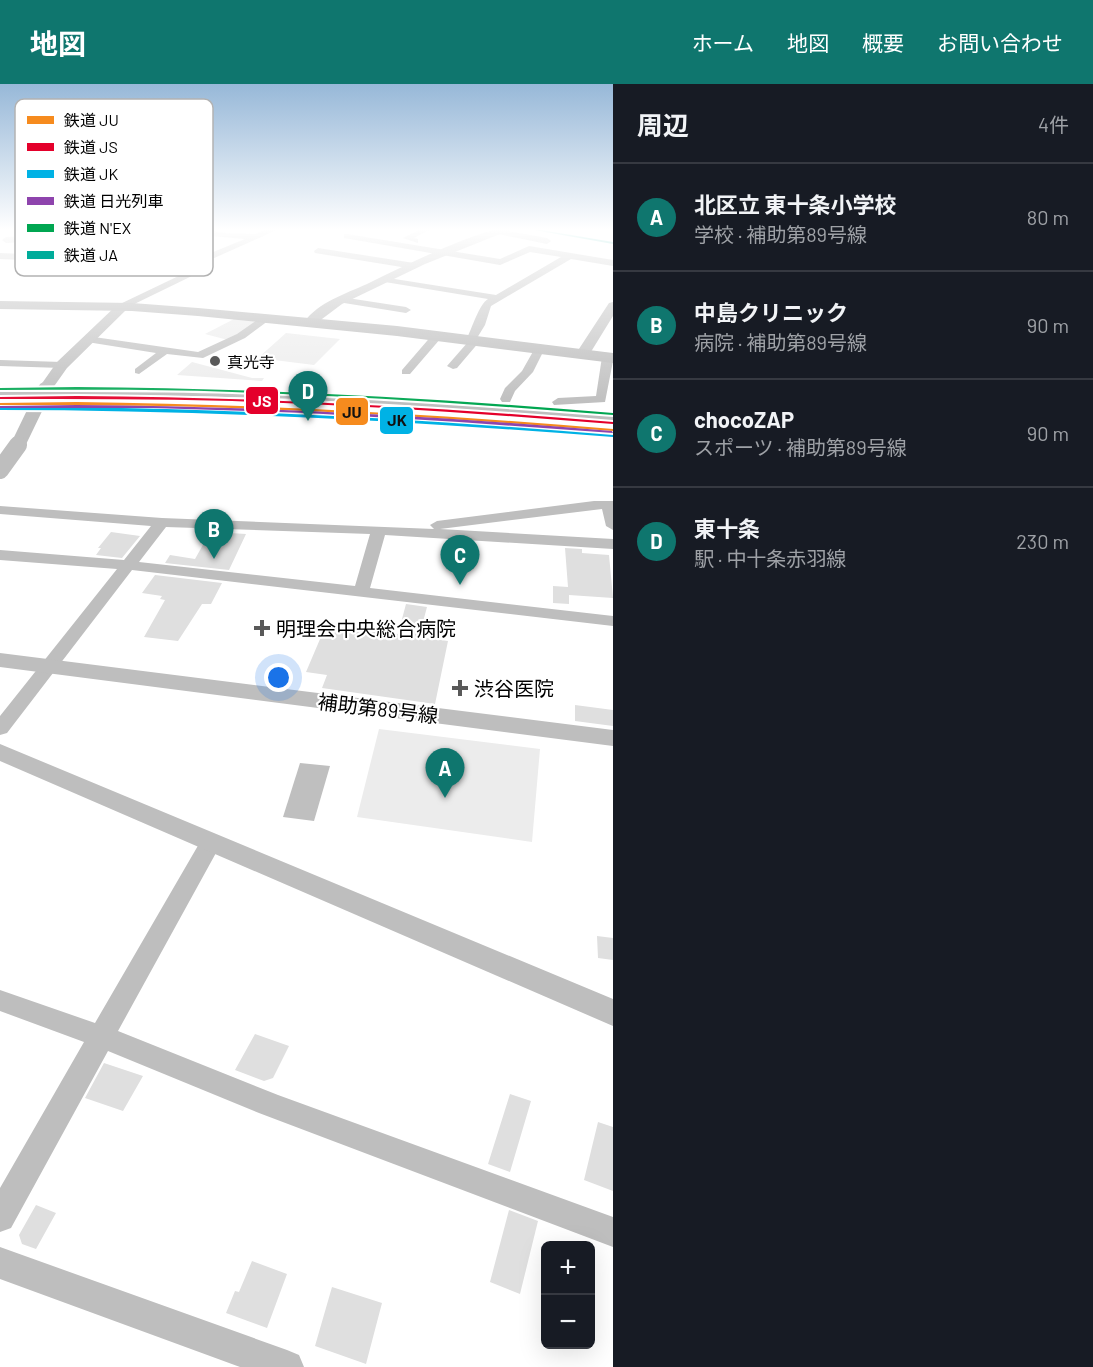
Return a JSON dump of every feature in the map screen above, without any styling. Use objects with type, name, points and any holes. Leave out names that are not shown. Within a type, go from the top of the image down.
[{"type":"main road","points":[[0,305],[122,307],[267,318],[610,357]]},
{"type":"street","points":[[0,470],[22,440],[45,389],[62,364],[122,307],[160,288]]},
{"type":"street","points":[[310,322],[324,309],[366,288]]},
{"type":"street","points":[[438,288],[498,298]]},
{"type":"street","points":[[453,366],[473,340],[488,304],[513,288]]},
{"type":"street","points":[[341,300],[405,310]]},
{"type":"street","points":[[582,355],[613,306]]},
{"type":"street","points":[[87,339],[200,356],[241,336],[267,318]]},
{"type":"street","points":[[406,372],[437,336]]},
{"type":"street","points":[[139,371],[166,350]]},
{"type":"street","points":[[506,399],[508,392],[525,375],[539,350]]},
{"type":"street","points":[[557,413],[530,409],[519,404],[601,399],[610,357]]},
{"type":"street","points":[[0,363],[62,364]]},
{"type":"street","points":[[0,369],[22,372],[29,377],[13,392]]},
{"type":"street","points":[[0,393],[301,394],[613,418]]},
{"type":"street","points":[[431,533],[434,525],[594,505],[611,505],[613,526]]},
{"type":"street","points":[[0,510],[162,522],[379,530],[613,544]]},
{"type":"street","points":[[0,729],[162,522]]},
{"type":"street","points":[[360,592],[379,530]]},
{"type":"street","points":[[0,555],[129,565],[613,621]]},
{"type":"street","name":"補助第89号線","points":[[0,660],[613,738]]},
{"type":"street","points":[[0,752],[613,1013]]},
{"type":"street","points":[[0,1217],[211,842]]},
{"type":"street","points":[[0,1000],[103,1037],[280,1108],[613,1232]]},
{"type":"street","points":[[0,1263],[287,1367]]},
{"type":"shaded area","points":[[236,318],[261,321],[228,340],[205,334]]},
{"type":"shaded area","points":[[286,333],[340,339],[314,365],[258,358]]},
{"type":"shaded area","points":[[192,362],[252,378],[264,378],[262,381],[177,375]]},
{"type":"shaded area","points":[[379,729],[540,749],[532,842],[357,817]]},
{"type":"shaded area","points":[[300,763],[330,766],[314,821],[283,817]]},
{"type":"building","points":[[111,532],[140,536],[122,558],[96,555],[101,548],[98,548]]},
{"type":"building","points":[[213,532],[246,534],[229,570],[165,563],[170,555],[195,559],[204,543],[209,544]]},
{"type":"building","points":[[565,548],[582,549],[582,553],[609,555],[613,598],[569,595],[569,604],[553,603],[553,586],[568,587]]},
{"type":"building","points":[[155,575],[222,583],[211,604],[202,604],[178,641],[144,637],[165,600],[160,599],[162,596],[142,593]]},
{"type":"building","points":[[406,604],[427,607],[419,637],[448,641],[435,704],[322,688],[327,675],[306,672],[326,625],[398,634]]},
{"type":"building","points":[[575,705],[613,710],[613,726],[575,721]]},
{"type":"building","points":[[597,936],[613,938],[613,960],[598,958]]},
{"type":"building","points":[[255,1034],[289,1046],[273,1078],[264,1081],[235,1070]]},
{"type":"building","points":[[104,1063],[143,1076],[123,1111],[85,1098]]},
{"type":"building","points":[[510,1094],[531,1101],[510,1172],[488,1164]]},
{"type":"building","points":[[598,1122],[613,1127],[613,1191],[584,1180]]},
{"type":"building","points":[[36,1205],[56,1213],[36,1249],[22,1244],[19,1235]]},
{"type":"building","points":[[509,1210],[538,1221],[520,1294],[490,1282]]},
{"type":"building","points":[[252,1261],[287,1274],[267,1328],[226,1313],[235,1291],[239,1292]]},
{"type":"building","points":[[332,1287],[382,1303],[366,1364],[315,1346]]},
{"type":"rail line","name":"N'EX","points":[[0,389],[154,389],[307,394],[460,402],[613,414]]},
{"type":"rail line","name":"JS","points":[[0,398],[154,398],[307,403],[460,411],[613,423]]},
{"type":"rail line","name":"JU","points":[[0,404],[230,406],[460,418],[613,430]]},
{"type":"rail line","name":"日光列車","points":[[0,407],[153,407],[306,412],[459,420],[612,432]]},
{"type":"rail line","name":"JK","points":[[0,409],[154,410],[307,415],[613,436]]},
{"type":"place","name":"真光寺","points":[[215,361]]},
{"type":"place","name":"東十条","points":[[308,421]]},
{"type":"place","name":"中島クリニック","points":[[214,559]]},
{"type":"place","name":"chocoZAP","points":[[460,585]]},
{"type":"place","name":"明理会中央総合病院","points":[[262,628]]},
{"type":"place","name":"渋谷医院","points":[[460,688]]},
{"type":"place","name":"北区立 東十条小学校","points":[[445,798]]}]
